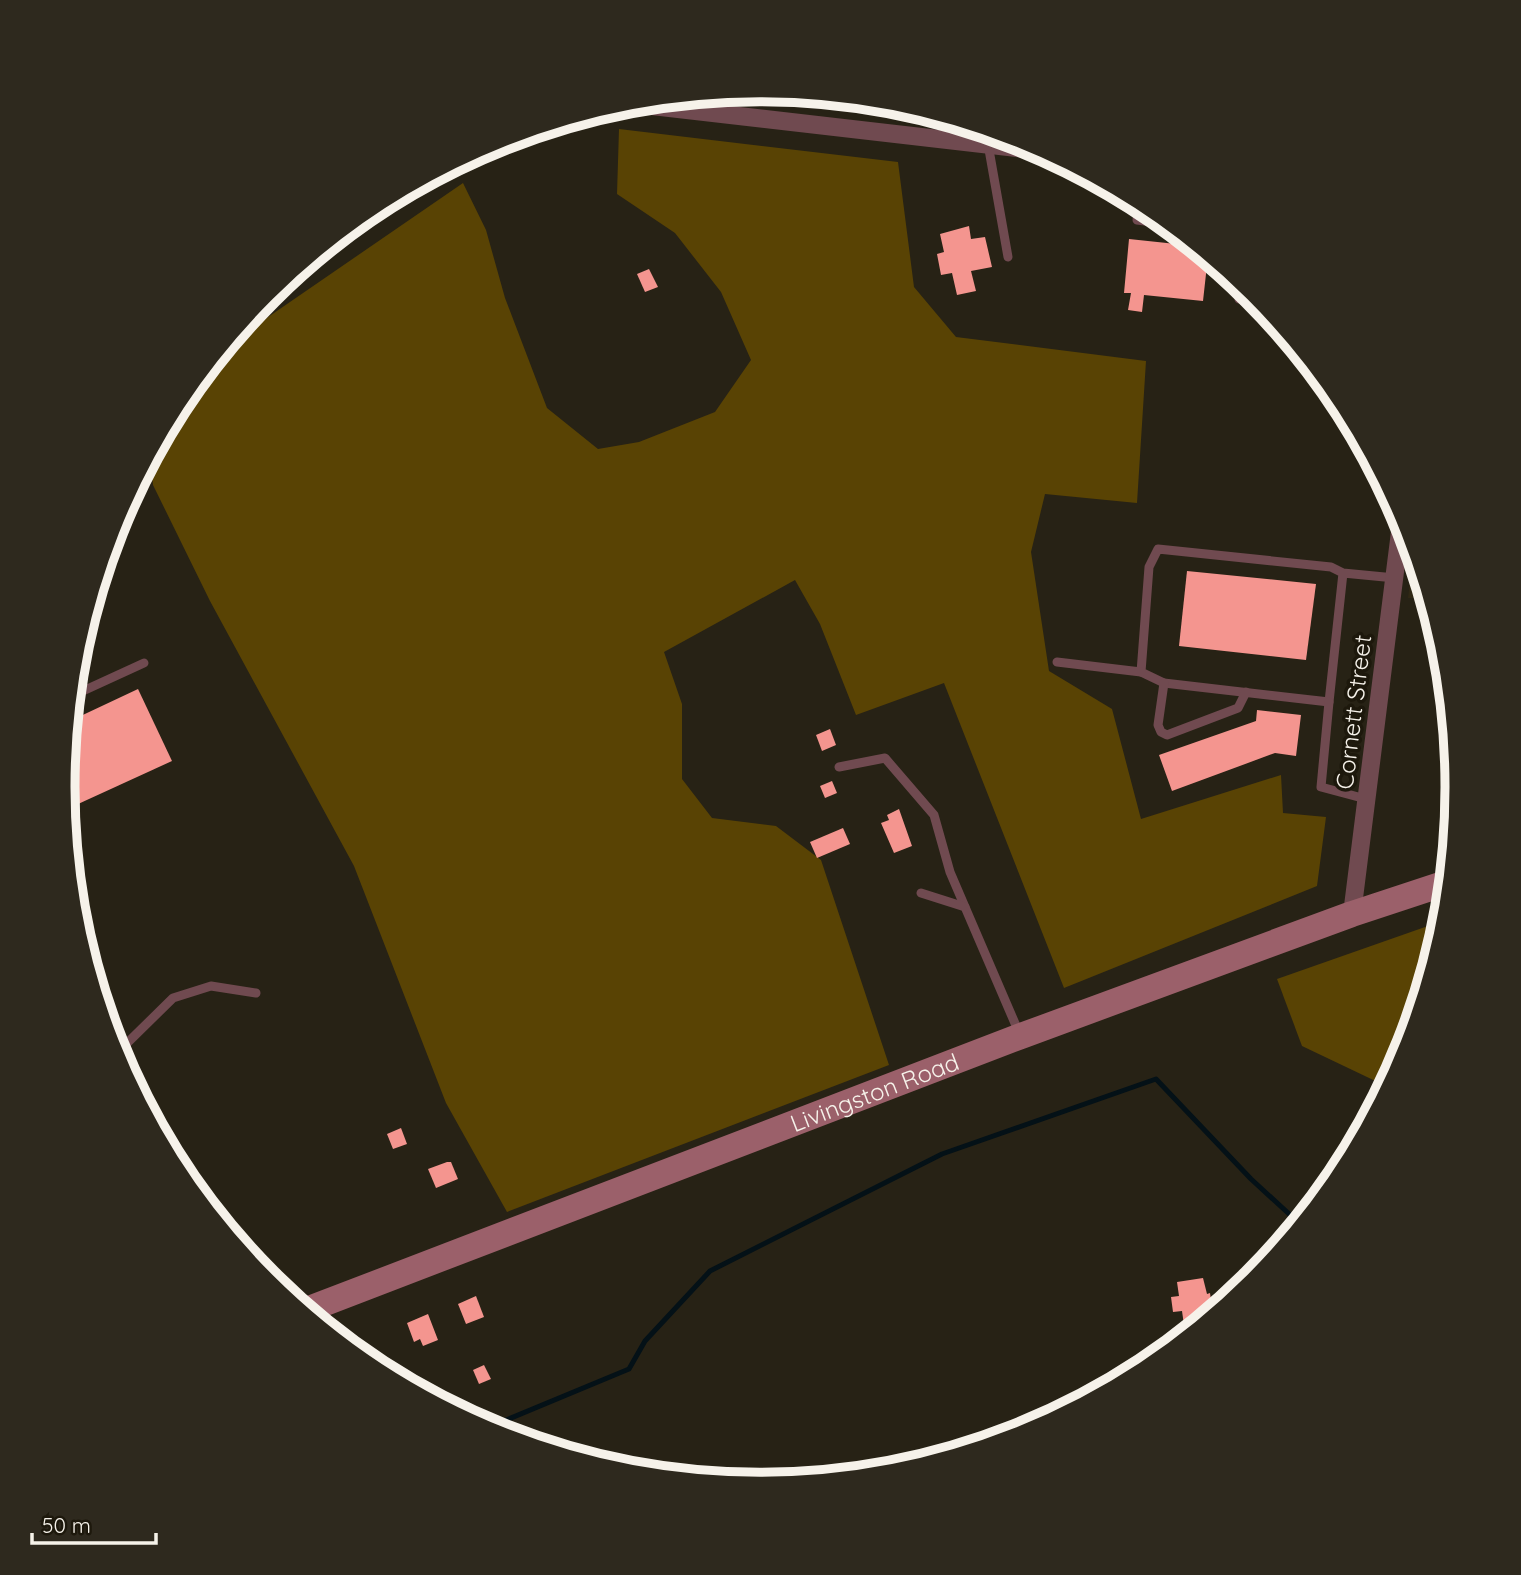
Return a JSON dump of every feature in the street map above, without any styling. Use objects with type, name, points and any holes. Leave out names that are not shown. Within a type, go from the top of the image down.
[{"type":"main road","name":"Livingston Road","points":[[314,1307],[1021,1036],[1352,914],[1439,885]]},
{"type":"street","points":[[671,108],[999,145]]},
{"type":"street","name":"Cornett Street","points":[[1352,914],[1399,540]]},
{"type":"lane","points":[[988,144],[1008,257]]},
{"type":"lane","points":[[1141,672],[1149,567],[1158,550],[1331,566],[1343,573],[1395,578]]},
{"type":"lane","points":[[1398,555],[1405,556]]},
{"type":"lane","points":[[1343,573],[1321,787],[1366,799]]},
{"type":"lane","points":[[1057,662],[1141,672],[1164,682],[1329,702]]},
{"type":"lane","points":[[82,691],[144,663]]},
{"type":"lane","points":[[1164,682],[1158,725],[1161,732],[1167,735],[1238,708],[1246,692]]},
{"type":"lane","points":[[839,767],[885,758],[934,815],[950,872],[1021,1036]]},
{"type":"lane","points":[[921,893],[965,907]]},
{"type":"lane","points":[[125,1045],[173,998],[211,985],[256,993]]},
{"type":"shaded area","points":[[619,129],[898,162],[914,287],[956,337],[1146,361],[1137,503],[1045,494],[1031,552],[1049,671],[1112,709],[1141,819],[1281,775],[1283,813],[1326,817],[1317,886],[1064,988],[944,683],[856,715],[820,624],[795,580],[664,652],[682,704],[682,779],[712,818],[776,826],[821,860],[889,1065],[507,1212],[446,1103],[354,866],[210,601],[153,485],[152,473],[191,407],[217,370],[253,327],[463,183],[486,230],[505,298],[547,408],[598,449],[639,442],[715,412],[751,360],[721,292],[675,233],[617,194]]},
{"type":"shaded area","points":[[1411,574],[1418,598],[1408,598]]},
{"type":"shaded area","points":[[1432,925],[1409,1008],[1379,1083],[1302,1046],[1277,979]]},
{"type":"building","points":[[969,226],[971,239],[985,237],[992,267],[971,271],[976,291],[957,295],[952,273],[941,275],[937,254],[944,252],[940,234]]},
{"type":"building","points":[[1129,239],[1178,244],[1207,268],[1203,301],[1144,295],[1142,312],[1128,310],[1131,293],[1124,293]]},
{"type":"building","points":[[649,269],[658,287],[645,292],[637,274]]},
{"type":"building","points":[[1187,571],[1316,584],[1306,660],[1179,646]]},
{"type":"building","points":[[138,689],[172,761],[76,805],[79,717]]},
{"type":"building","points":[[1257,710],[1301,715],[1296,756],[1275,753],[1172,791],[1159,755],[1256,721]]},
{"type":"building","points":[[830,729],[836,745],[822,751],[816,735]]},
{"type":"building","points":[[832,781],[837,793],[825,798],[820,786]]},
{"type":"building","points":[[899,809],[912,846],[894,853],[881,823],[889,820],[887,815]]},
{"type":"building","points":[[843,828],[850,844],[817,858],[810,842]]},
{"type":"building","points":[[401,1128],[407,1144],[393,1149],[387,1134]]},
{"type":"building","points":[[451,1162],[458,1179],[436,1188],[428,1169]]},
{"type":"building","points":[[1203,1278],[1207,1294],[1210,1293],[1211,1303],[1186,1325],[1182,1311],[1173,1312],[1171,1297],[1179,1296],[1177,1282]]},
{"type":"building","points":[[476,1296],[484,1317],[466,1324],[458,1304]]},
{"type":"building","points":[[428,1314],[438,1340],[423,1346],[420,1339],[414,1342],[407,1323]]},
{"type":"building","points":[[484,1365],[491,1379],[479,1384],[473,1370]]},
{"type":"waterway","points":[[501,1422],[629,1369],[645,1341],[710,1271],[942,1154],[1156,1079],[1251,1179],[1293,1218]]}]
